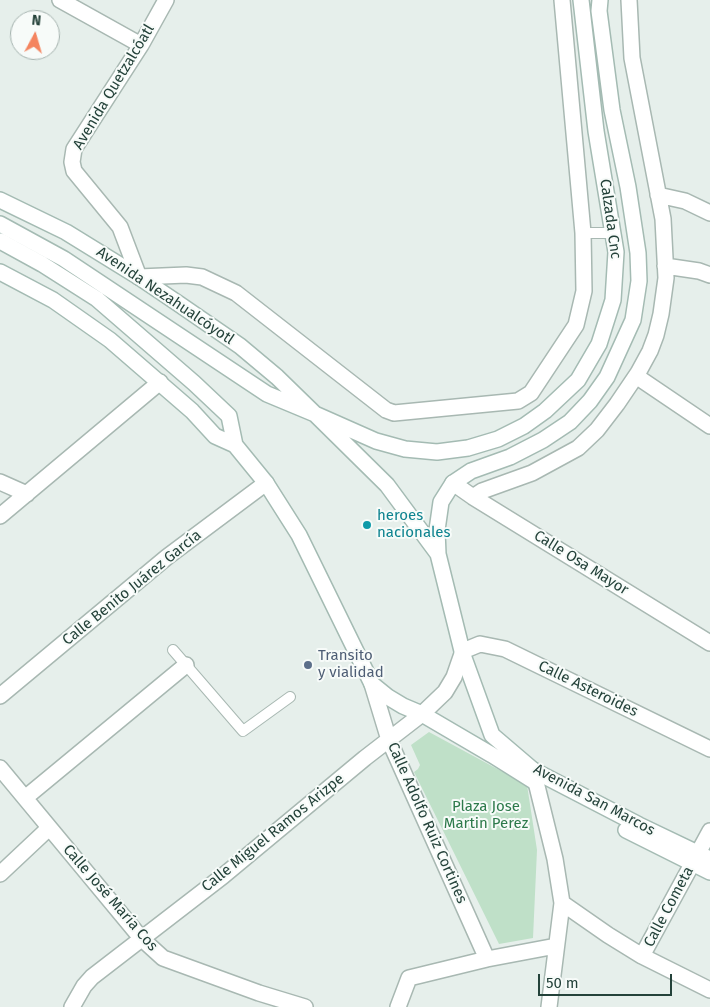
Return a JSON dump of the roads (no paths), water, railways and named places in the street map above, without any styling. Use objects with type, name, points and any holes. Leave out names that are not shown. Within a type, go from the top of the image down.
[{"type":"street","points":[[60,0],[141,45]]},
{"type":"street","name":"Avenida Quetzalcóatl","points":[[139,277],[120,227],[74,171],[72,162],[74,149],[141,45],[166,0]]},
{"type":"street","points":[[139,277],[186,275],[202,277],[236,293],[386,410],[394,413],[518,401],[531,393],[576,325],[584,291],[585,132],[562,0]]},
{"type":"street","name":"Calzada Cnc","points":[[315,414],[376,441],[405,449],[437,452],[475,446],[498,439],[524,426],[552,406],[578,380],[599,344],[613,300],[616,266],[612,233],[585,132],[581,0]]},
{"type":"street","name":"Calzada Cnc","points":[[438,554],[437,530],[441,502],[454,483],[471,471],[510,457],[543,440],[570,422],[590,401],[607,376],[633,320],[639,281],[638,253],[628,187],[612,110],[599,11],[600,0]]},
{"type":"street","points":[[473,497],[482,491],[532,473],[578,448],[597,430],[617,404],[636,376],[650,351],[656,335],[666,278],[663,219],[632,58],[629,0]]},
{"type":"street","points":[[658,196],[685,201],[710,213]]},
{"type":"street","name":"Avenida Nezahualcóyotl","points":[[0,200],[66,232],[139,277],[240,346],[277,377],[387,485],[438,554]]},
{"type":"street","name":"Avenida Nezahualcóyotl","points":[[0,224],[72,265],[267,394],[315,414]]},
{"type":"street","points":[[0,241],[42,264],[97,299],[164,357],[229,416],[235,445]]},
{"type":"street","points":[[665,266],[699,271],[710,275]]},
{"type":"street","points":[[0,272],[53,300],[110,340],[192,411],[215,436],[235,445],[266,483],[299,535],[372,684],[388,697],[535,777],[555,860],[562,903],[549,1007]]},
{"type":"street","points":[[636,376],[710,426]]},
{"type":"street","points":[[0,516],[160,382]]},
{"type":"street","points":[[0,482],[27,494]]},
{"type":"street","name":"Calle Benito Juárez García","points":[[0,696],[167,556],[266,483]]},
{"type":"street","name":"Calle Osa Mayor","points":[[454,483],[473,497],[710,643]]},
{"type":"street","name":"Avenida San Marcos","points":[[438,554],[463,651],[492,735],[535,777],[700,858],[710,872]]},
{"type":"street","name":"Calle Asteroides","points":[[463,651],[480,644],[505,649],[710,749]]},
{"type":"street","name":"Calle Miguel Ramos Arizpe","points":[[72,1007],[84,986],[92,977],[223,876],[365,758],[422,714],[445,692],[454,677],[463,651]]},
{"type":"street","points":[[25,798],[186,665]]},
{"type":"street","name":"Calle Adolfo Ruiz Cortines","points":[[372,684],[390,740],[487,959]]},
{"type":"street","name":"Calle José María Cos","points":[[0,768],[141,938],[163,958],[256,1000],[305,1007]]},
{"type":"street","points":[[0,874],[49,828]]},
{"type":"street","name":"Calle Cometa","points":[[642,956],[700,858],[710,831]]},
{"type":"street","points":[[562,903],[642,956],[710,990]]},
{"type":"street","points":[[398,1007],[409,978],[487,959],[556,946]]},
{"type":"lane","points":[[583,233],[612,233]]},
{"type":"lane","points":[[173,650],[243,731],[290,697]]},
{"type":"place","name":"heroes nacionales","points":[[367,525]]},
{"type":"place","name":"Transito y vialidad","points":[[308,665]]},
{"type":"park label","name":"Plaza Jose Martin Perez","points":[[486,816]]}]
